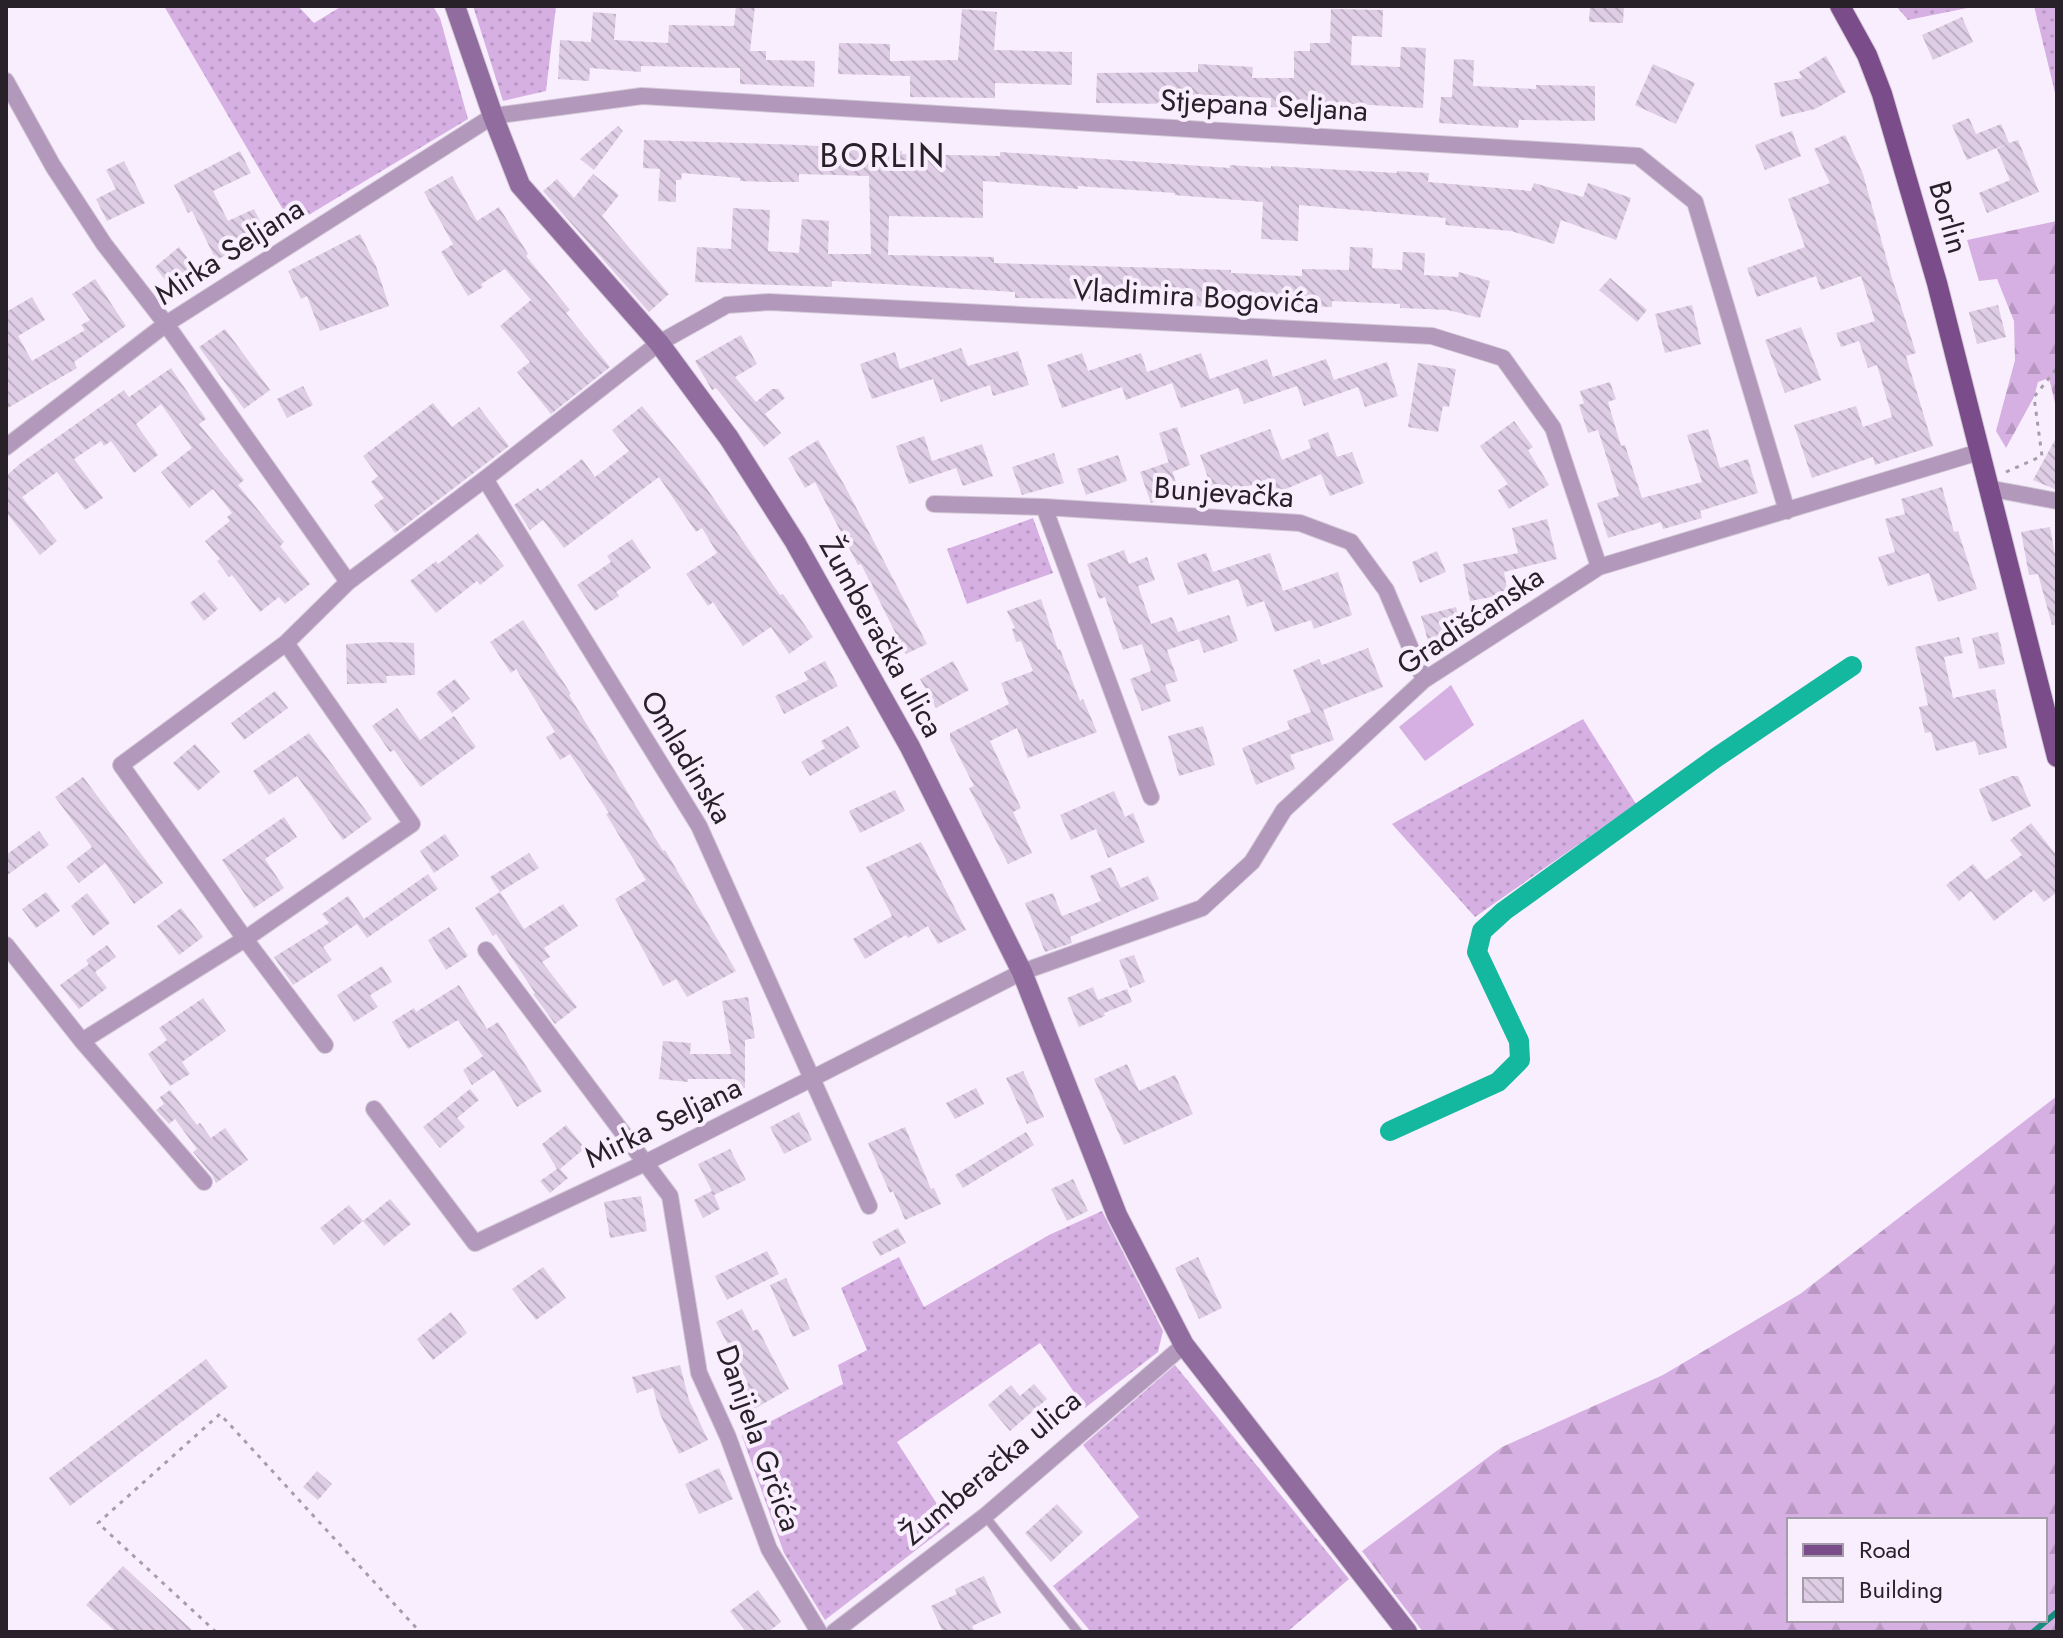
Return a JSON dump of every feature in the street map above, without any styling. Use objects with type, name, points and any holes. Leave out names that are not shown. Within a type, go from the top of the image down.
[{"type":"main road","name":"Žumberačka ulica","points":[[455,6],[520,185],[659,343],[729,438],[795,542],[910,747],[1022,972],[1117,1215],[1184,1345],[1407,1632]]},
{"type":"main road","name":"Borlin","points":[[1840,6],[1867,55],[1882,94],[1937,283],[2057,757]]},
{"type":"street","points":[[6,81],[53,166],[104,244],[166,324],[348,582]]},
{"type":"street","name":"Stjepana Seljana","points":[[493,116],[642,96],[1638,156],[1695,202],[1787,511]]},
{"type":"street","name":"Mirka Seljana","points":[[6,447],[166,324],[493,116]]},
{"type":"street","name":"Vladimira Bogovića","points":[[245,939],[121,765],[286,643],[348,582],[659,343],[727,305],[769,302],[1432,336],[1503,358],[1553,428],[1599,567]]},
{"type":"street","name":"Gradišćanska","points":[[1022,972],[1202,908],[1252,862],[1284,810],[1424,680],[1599,567],[1979,452]]},
{"type":"street","name":"Omladinska","points":[[485,479],[699,826],[869,1206]]},
{"type":"street","points":[[1986,484],[2057,501]]},
{"type":"street","name":"Bunjevačka","points":[[934,504],[1044,507],[1300,523],[1351,542],[1386,590],[1424,680]]},
{"type":"street","points":[[1044,507],[1151,797]]},
{"type":"street","points":[[82,1041],[245,939],[412,824],[286,643]]},
{"type":"street","points":[[245,939],[325,1045]]},
{"type":"street","points":[[6,945],[82,1041],[204,1182]]},
{"type":"street","name":"Danijela Grčića","points":[[486,950],[670,1196],[699,1373],[728,1437],[769,1549],[819,1632]]},
{"type":"street","name":"Mirka Seljana","points":[[374,1109],[475,1243],[645,1163],[1022,972]]},
{"type":"street","name":"Žumberačka ulica","points":[[834,1632],[985,1516],[1184,1345]]},
{"type":"lane","points":[[985,1516],[1078,1632]]},
{"type":"path","points":[[1986,484],[2042,456],[2034,397],[2057,368]]},
{"type":"path","points":[[216,1632],[98,1523],[220,1414],[420,1632]]},
{"type":"green space","points":[[164,6],[298,6],[314,23],[342,6],[433,6],[440,18],[468,119],[292,225]]},
{"type":"green space","points":[[473,6],[556,6],[546,91],[503,101]]},
{"type":"green space","points":[[1896,6],[1977,6],[1908,20]]},
{"type":"green space","points":[[2034,6],[2057,6],[2057,101]]},
{"type":"green space","points":[[2057,221],[2057,403],[2049,378],[2038,382],[2034,397],[2006,448],[1996,431],[2015,360],[2014,321],[1997,279],[1979,281],[1967,240]]},
{"type":"green space","points":[[1033,518],[1053,573],[967,604],[947,549]]},
{"type":"green space","points":[[1451,685],[1474,725],[1425,761],[1399,727]]},
{"type":"green space","points":[[1583,719],[1636,804],[1475,917],[1392,824]]},
{"type":"green space","points":[[2057,1096],[2057,1632],[1423,1632],[1362,1551],[1502,1447],[1663,1375],[1800,1294]]},
{"type":"green space","points":[[1102,1211],[1163,1331],[1158,1352],[1085,1408],[1040,1343],[897,1442],[950,1524],[825,1620],[784,1553],[742,1436],[843,1384],[838,1365],[867,1350],[841,1288],[899,1257],[924,1307],[1049,1235]]},
{"type":"green space","points":[[1175,1365],[1349,1579],[1287,1632],[1091,1632],[1053,1586],[1139,1517],[1083,1445]]},
{"type":"building","points":[[736,6],[755,6],[750,51],[766,51],[766,60],[815,61],[814,87],[740,84],[740,68],[641,66],[641,72],[590,68],[589,81],[558,79],[560,40],[591,42],[593,12],[616,14],[614,40],[668,43],[669,25],[734,26]]},
{"type":"building","points":[[1590,6],[1624,6],[1623,23],[1589,22]]},
{"type":"building","points":[[962,9],[997,12],[994,50],[1072,52],[1072,85],[995,83],[995,98],[910,97],[910,76],[838,74],[839,43],[890,44],[890,61],[958,60]]},
{"type":"building","points":[[1331,9],[1383,10],[1382,37],[1352,36],[1351,65],[1400,67],[1401,47],[1426,48],[1423,108],[1351,104],[1351,110],[1271,107],[1271,98],[1175,94],[1175,104],[1096,103],[1097,73],[1198,72],[1198,64],[1253,67],[1252,78],[1294,78],[1294,51],[1310,51],[1310,43],[1330,43]]},
{"type":"building","points":[[1962,17],[1973,42],[1933,60],[1922,35]]},
{"type":"building","points":[[1826,56],[1846,92],[1815,109],[1781,117],[1774,83],[1802,78],[1799,72]]},
{"type":"building","points":[[1454,59],[1474,60],[1473,86],[1536,89],[1536,85],[1595,86],[1595,121],[1519,120],[1518,128],[1439,123],[1441,97],[1452,97]]},
{"type":"building","points":[[1653,64],[1695,83],[1676,124],[1635,105]]},
{"type":"building","points":[[1969,118],[1976,134],[2001,124],[2009,143],[2018,140],[2039,192],[1987,213],[1979,193],[2010,180],[1997,149],[2007,144],[1967,160],[1952,125]]},
{"type":"building","points":[[618,126],[623,131],[594,170],[580,159]]},
{"type":"building","points":[[1792,131],[1801,156],[1765,170],[1755,145]]},
{"type":"building","points":[[1845,135],[1863,174],[1916,353],[1906,356],[1933,446],[1875,465],[1873,457],[1812,478],[1794,425],[1856,406],[1863,427],[1892,417],[1877,365],[1868,368],[1859,341],[1841,347],[1836,333],[1875,321],[1861,276],[1821,290],[1816,276],[1757,297],[1747,268],[1805,247],[1788,199],[1830,183],[1814,149]]},
{"type":"building","points":[[644,140],[800,145],[902,151],[902,154],[1000,156],[1000,152],[1230,168],[1230,165],[1397,171],[1429,173],[1428,182],[1531,191],[1534,183],[1583,197],[1588,183],[1631,198],[1616,240],[1561,220],[1554,244],[1511,231],[1445,225],[1446,218],[1299,205],[1298,241],[1261,239],[1263,202],[983,181],[983,218],[889,216],[888,255],[994,257],[994,263],[1231,270],[1231,273],[1302,276],[1302,269],[1349,270],[1350,247],[1373,248],[1372,268],[1402,270],[1403,252],[1425,253],[1424,275],[1458,277],[1459,272],[1490,281],[1480,318],[1448,310],[1400,308],[1400,304],[1332,301],[1332,307],[1282,305],[1282,310],[1174,305],[1174,300],[1015,298],[1015,292],[832,281],[832,287],[695,282],[697,247],[731,249],[733,208],[770,210],[768,251],[799,253],[802,219],[829,221],[828,254],[871,254],[869,176],[799,174],[799,182],[768,182],[682,173],[681,180],[676,180],[676,202],[658,201],[660,169],[643,168]]},
{"type":"building","points":[[240,151],[251,173],[213,191],[228,221],[254,209],[267,235],[216,260],[192,211],[188,213],[174,185]]},
{"type":"building","points":[[124,161],[145,203],[107,221],[96,199],[116,189],[106,170]]},
{"type":"building","points":[[593,174],[619,195],[602,216],[669,294],[649,312],[543,191],[557,179],[574,198]]},
{"type":"building","points":[[452,176],[477,221],[499,207],[528,254],[526,256],[570,310],[566,313],[610,367],[551,414],[517,372],[530,362],[500,326],[531,300],[505,269],[468,296],[441,252],[453,244],[424,192]]},
{"type":"building","points":[[360,234],[376,266],[389,306],[320,331],[307,296],[301,299],[288,271]]},
{"type":"building","points":[[179,247],[198,271],[174,291],[155,267]]},
{"type":"building","points":[[1610,278],[1647,310],[1637,322],[1599,290]]},
{"type":"building","points":[[95,279],[126,326],[74,362],[77,368],[6,409],[6,312],[32,297],[45,320],[18,336],[32,361],[85,330],[81,325],[90,320],[72,294]]},
{"type":"building","points":[[1692,305],[1701,344],[1665,353],[1655,314]]},
{"type":"building","points":[[1998,305],[2006,337],[1977,344],[1969,312]]},
{"type":"building","points":[[1801,327],[1821,380],[1785,393],[1765,340]]},
{"type":"building","points":[[225,329],[270,390],[244,409],[199,347]]},
{"type":"building","points":[[741,335],[757,364],[735,377],[756,402],[772,389],[778,389],[785,398],[765,414],[781,433],[764,447],[716,388],[712,390],[695,361]]},
{"type":"building","points":[[961,348],[968,366],[1018,351],[1029,385],[993,396],[990,385],[941,402],[933,379],[872,399],[860,364],[895,352],[900,369]]},
{"type":"building","points":[[1082,353],[1088,371],[1141,353],[1147,372],[1201,353],[1210,379],[1267,359],[1273,377],[1326,359],[1334,380],[1387,362],[1398,396],[1365,407],[1358,387],[1304,406],[1297,386],[1244,404],[1238,388],[1181,408],[1172,383],[1126,400],[1122,387],[1062,408],[1047,365]]},
{"type":"building","points":[[1418,363],[1456,369],[1449,407],[1443,406],[1438,432],[1408,427]]},
{"type":"building","points":[[171,368],[206,419],[199,424],[244,480],[238,485],[284,542],[280,546],[310,584],[285,604],[279,597],[260,612],[232,575],[229,577],[217,561],[220,559],[205,541],[230,521],[227,517],[232,513],[213,489],[189,508],[161,472],[192,448],[161,404],[136,424],[158,455],[134,473],[111,441],[104,446],[101,441],[74,459],[103,498],[85,510],[57,472],[22,497],[57,541],[40,555],[6,512],[6,476],[124,390],[129,397]]},
{"type":"building","points":[[1610,382],[1616,399],[1608,402],[1621,446],[1625,445],[1642,498],[1702,482],[1687,435],[1708,429],[1720,468],[1748,459],[1758,493],[1700,511],[1702,518],[1663,529],[1661,522],[1608,538],[1597,503],[1619,496],[1598,430],[1588,433],[1579,405],[1584,403],[1580,391]]},
{"type":"building","points":[[303,386],[313,405],[287,418],[277,399]]},
{"type":"building","points":[[433,403],[452,427],[479,407],[509,446],[395,533],[374,505],[384,498],[371,482],[378,476],[363,456]]},
{"type":"building","points":[[642,406],[694,470],[780,595],[783,594],[813,637],[789,654],[771,627],[743,646],[713,602],[708,606],[686,574],[717,553],[702,528],[696,532],[659,477],[564,548],[543,520],[530,530],[514,505],[538,488],[540,491],[582,459],[595,477],[629,451],[612,430]]},
{"type":"building","points":[[1514,421],[1533,447],[1528,450],[1549,485],[1509,509],[1498,490],[1508,484],[1480,446]]},
{"type":"building","points":[[1177,427],[1190,465],[1172,472],[1159,433]]},
{"type":"building","points":[[1270,429],[1282,460],[1311,448],[1308,440],[1328,432],[1337,457],[1352,452],[1364,483],[1330,496],[1321,474],[1272,495],[1266,480],[1215,498],[1200,455]]},
{"type":"building","points":[[924,436],[932,461],[982,444],[993,476],[963,486],[956,468],[909,484],[896,446]]},
{"type":"building","points":[[2057,436],[2057,490],[2033,480]]},
{"type":"building","points":[[818,440],[927,644],[906,654],[815,482],[805,488],[788,458]]},
{"type":"building","points":[[1054,453],[1064,483],[1022,495],[1012,467]]},
{"type":"building","points":[[1118,455],[1127,481],[1086,495],[1077,469]]},
{"type":"building","points":[[1169,462],[1180,494],[1151,503],[1140,472]]},
{"type":"building","points":[[1942,487],[1954,532],[1958,531],[1977,589],[1938,602],[1929,573],[1888,586],[1878,557],[1895,552],[1885,519],[1905,514],[1901,499]]},
{"type":"building","points":[[1547,519],[1557,559],[1504,572],[1508,594],[1470,601],[1463,564],[1518,553],[1512,528]]},
{"type":"building","points":[[2050,527],[2057,566],[2057,624],[2052,625],[2038,574],[2029,575],[2021,532]]},
{"type":"building","points":[[478,533],[504,566],[480,585],[477,581],[436,613],[410,581]]},
{"type":"building","points":[[632,539],[651,568],[616,592],[619,596],[595,611],[577,585],[611,562],[607,556]]},
{"type":"building","points":[[1124,550],[1129,564],[1147,557],[1155,580],[1138,586],[1151,624],[1172,617],[1178,632],[1229,615],[1238,641],[1204,653],[1199,639],[1167,650],[1178,681],[1165,685],[1171,701],[1142,711],[1130,679],[1151,671],[1142,644],[1123,650],[1105,597],[1099,599],[1087,564]]},
{"type":"building","points":[[1437,551],[1446,572],[1420,583],[1412,562]]},
{"type":"building","points":[[1206,553],[1213,572],[1270,553],[1283,591],[1338,572],[1352,615],[1314,629],[1311,620],[1275,632],[1264,601],[1247,607],[1238,579],[1188,595],[1177,563]]},
{"type":"building","points":[[204,592],[218,609],[204,621],[190,603]]},
{"type":"building","points":[[1041,599],[1058,650],[1097,732],[1028,758],[1017,728],[990,741],[1021,808],[1013,812],[1032,853],[1008,864],[969,788],[974,786],[950,739],[950,733],[1009,704],[1001,683],[1033,671],[1021,641],[1016,642],[1012,629],[1015,628],[1007,611]]},
{"type":"building","points":[[1456,607],[1462,631],[1428,641],[1421,616]]},
{"type":"building","points":[[523,620],[571,694],[736,971],[687,997],[676,979],[663,986],[615,899],[646,880],[606,814],[609,813],[570,754],[560,760],[546,737],[555,732],[516,669],[511,673],[490,642]]},
{"type":"building","points":[[1998,632],[2005,664],[1979,669],[1972,638]]},
{"type":"building","points":[[1959,637],[1963,653],[1944,657],[1953,698],[1995,689],[2007,748],[1979,755],[1975,741],[1936,751],[1931,732],[1925,733],[1919,707],[1928,705],[1915,647]]},
{"type":"building","points":[[414,643],[415,675],[386,676],[387,683],[347,684],[346,644]]},
{"type":"building","points":[[1368,648],[1383,687],[1323,710],[1334,740],[1290,755],[1295,769],[1256,785],[1242,748],[1290,729],[1287,721],[1311,712],[1293,670],[1319,659],[1322,665]]},
{"type":"building","points":[[825,661],[838,686],[784,714],[775,696],[808,680],[804,672]]},
{"type":"building","points":[[953,661],[969,690],[936,708],[920,679]]},
{"type":"building","points":[[455,679],[470,699],[452,713],[436,693]]},
{"type":"building","points":[[275,691],[288,708],[244,740],[231,723]]},
{"type":"building","points":[[397,708],[420,740],[454,716],[476,747],[421,787],[372,726]]},
{"type":"building","points":[[848,726],[860,747],[810,776],[801,762],[825,748],[821,741]]},
{"type":"building","points":[[1203,726],[1215,765],[1179,776],[1168,736]]},
{"type":"building","points":[[309,733],[372,819],[343,840],[297,776],[269,795],[253,771]]},
{"type":"building","points":[[195,744],[220,772],[198,791],[173,763]]},
{"type":"building","points":[[2018,776],[2031,806],[1992,822],[1979,789]]},
{"type":"building","points":[[83,777],[163,883],[134,904],[105,863],[79,883],[66,867],[92,847],[55,797]]},
{"type":"building","points":[[895,790],[905,811],[860,833],[849,811]]},
{"type":"building","points":[[1114,791],[1125,817],[1133,813],[1145,842],[1108,858],[1096,829],[1071,840],[1060,815]]},
{"type":"building","points":[[284,817],[297,837],[265,859],[284,888],[254,908],[222,860]]},
{"type":"building","points":[[2031,823],[2057,856],[2057,892],[2044,902],[2034,890],[1994,921],[1971,891],[1959,901],[1946,885],[1973,864],[1986,880],[2022,855],[2010,840]]},
{"type":"building","points":[[39,831],[49,845],[6,876],[6,855]]},
{"type":"building","points":[[445,834],[459,856],[434,873],[420,851]]},
{"type":"building","points":[[921,842],[966,930],[938,944],[928,926],[865,959],[853,939],[892,916],[866,867]]},
{"type":"building","points":[[529,853],[539,868],[500,892],[490,877]]},
{"type":"building","points":[[1111,867],[1121,888],[1148,876],[1159,899],[1070,937],[1072,943],[1045,952],[1025,903],[1053,893],[1062,916],[1101,901],[1090,876]]},
{"type":"building","points":[[428,874],[438,889],[367,938],[357,924],[323,947],[332,960],[293,985],[274,957],[329,923],[322,914],[348,896],[364,919]]},
{"type":"building","points":[[46,892],[60,911],[36,928],[22,909]]},
{"type":"building","points":[[500,892],[524,929],[563,904],[578,926],[544,948],[550,957],[542,962],[577,1007],[555,1024],[496,934],[493,936],[475,908]]},
{"type":"building","points":[[87,893],[110,923],[93,936],[71,906]]},
{"type":"building","points":[[181,908],[203,937],[179,955],[157,926]]},
{"type":"building","points":[[449,927],[468,956],[446,970],[428,940]]},
{"type":"building","points":[[107,945],[116,957],[95,972],[107,988],[79,1009],[60,985],[89,964],[86,960]]},
{"type":"building","points":[[1134,955],[1145,982],[1130,988],[1119,960]]},
{"type":"building","points":[[382,966],[392,982],[370,995],[378,1007],[354,1022],[337,995]]},
{"type":"building","points":[[459,985],[487,1029],[498,1022],[542,1091],[517,1107],[494,1070],[472,1085],[463,1070],[483,1056],[458,1020],[408,1049],[392,1022],[414,1008],[416,1012]]},
{"type":"building","points":[[1093,987],[1098,1000],[1127,989],[1132,1002],[1079,1027],[1067,998]]},
{"type":"building","points":[[748,997],[755,1038],[745,1040],[745,1088],[737,1089],[735,1079],[688,1079],[688,1082],[659,1079],[663,1041],[691,1043],[690,1054],[731,1054],[722,1001]]},
{"type":"building","points":[[203,998],[226,1031],[182,1062],[190,1074],[170,1086],[148,1054],[167,1040],[159,1028]]},
{"type":"building","points":[[1127,1064],[1139,1091],[1175,1075],[1193,1114],[1124,1145],[1094,1079]]},
{"type":"building","points":[[1023,1071],[1044,1117],[1027,1124],[1006,1078]]},
{"type":"building","points":[[976,1088],[984,1104],[955,1119],[946,1103]]},
{"type":"building","points":[[470,1089],[479,1100],[457,1118],[465,1127],[440,1148],[423,1127]]},
{"type":"building","points":[[170,1090],[211,1138],[225,1128],[248,1160],[216,1183],[193,1152],[197,1149],[175,1119],[169,1124],[156,1110],[164,1104],[160,1097]]},
{"type":"building","points":[[799,1112],[812,1140],[784,1154],[770,1127]]},
{"type":"building","points":[[566,1125],[585,1148],[560,1169],[568,1178],[550,1193],[540,1181],[557,1169],[542,1144]]},
{"type":"building","points":[[905,1127],[931,1189],[934,1188],[941,1204],[905,1220],[868,1143]]},
{"type":"building","points":[[1026,1132],[1034,1145],[963,1188],[955,1175]]},
{"type":"building","points":[[730,1149],[746,1180],[714,1195],[720,1209],[703,1218],[694,1200],[712,1191],[698,1164]]},
{"type":"building","points":[[1073,1179],[1088,1211],[1067,1221],[1051,1189]]},
{"type":"building","points":[[641,1196],[647,1231],[610,1238],[604,1202]]},
{"type":"building","points":[[390,1199],[411,1224],[384,1246],[363,1221]]},
{"type":"building","points":[[349,1205],[363,1221],[334,1245],[320,1228]]},
{"type":"building","points":[[898,1228],[906,1243],[880,1256],[872,1242]]},
{"type":"building","points":[[767,1251],[779,1274],[727,1300],[715,1276]]},
{"type":"building","points":[[1198,1257],[1222,1308],[1199,1319],[1175,1268]]},
{"type":"building","points":[[543,1267],[566,1298],[536,1320],[512,1289]]},
{"type":"building","points":[[786,1278],[810,1329],[793,1337],[770,1285]]},
{"type":"building","points":[[742,1309],[753,1331],[758,1329],[789,1389],[754,1409],[741,1387],[748,1383],[716,1322]]},
{"type":"building","points":[[451,1312],[467,1333],[433,1360],[417,1339]]},
{"type":"building","points":[[206,1359],[228,1387],[70,1506],[49,1478]]},
{"type":"building","points":[[680,1365],[689,1400],[708,1440],[679,1454],[660,1414],[653,1388],[637,1393],[632,1377]]},
{"type":"building","points":[[1034,1384],[1047,1399],[1010,1431],[988,1405],[1011,1385],[1020,1396]]},
{"type":"building","points":[[719,1468],[733,1499],[699,1514],[685,1484]]},
{"type":"building","points":[[317,1471],[332,1484],[318,1500],[303,1487]]},
{"type":"building","points":[[1057,1504],[1083,1532],[1051,1562],[1025,1533]]},
{"type":"building","points":[[123,1566],[194,1632],[116,1632],[86,1605]]},
{"type":"building","points":[[984,1576],[1001,1613],[972,1626],[975,1632],[943,1632],[931,1606],[957,1594],[955,1589]]},
{"type":"building","points":[[758,1590],[781,1622],[768,1632],[746,1632],[730,1611]]},
{"type":"waterway","points":[[1390,1131],[1498,1082],[1520,1060],[1519,1041],[1477,952],[1482,931],[1504,911],[1717,757],[1852,666]]},
{"type":"waterway","points":[[2047,1620],[2057,1612]]},
{"type":"waterway","points":[[2033,1632],[2045,1622]]},
{"type":"district","name":"BORLIN","points":[[883,155]]}]
